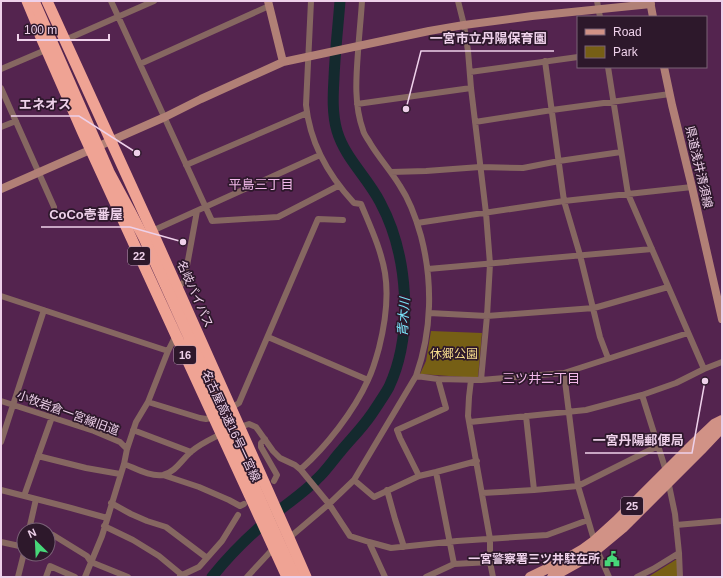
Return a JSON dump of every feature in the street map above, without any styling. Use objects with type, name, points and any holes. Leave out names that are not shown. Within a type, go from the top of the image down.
[{"type":"highway","name":"22","points":[[26,1],[94,148],[174,339],[219,435],[248,507],[286,577]]},
{"type":"highway","name":"名古屋高速16号一宮線","points":[[26,1],[83,133],[286,577]]},
{"type":"highway","points":[[34,1],[109,172],[130,211]]},
{"type":"highway","name":"16","points":[[38,1],[130,211]]},
{"type":"highway","name":"名岐バイパス","points":[[47,1],[232,408],[306,577]]},
{"type":"highway","name":"名古屋高速16号一宮線","points":[[130,211],[185,328],[296,577]]},
{"type":"main road","name":"25","points":[[552,577],[588,557],[616,521],[714,424],[722,420]]},
{"type":"main road","name":"25","points":[[530,577],[583,549],[596,545],[623,528],[718,432],[722,426]]},
{"type":"street","points":[[111,1],[212,221],[278,217],[338,186]]},
{"type":"street","points":[[65,40],[154,1]]},
{"type":"street","points":[[301,470],[331,436],[355,404],[368,380],[374,367],[382,334],[387,290],[381,256],[361,204],[354,204],[338,186],[314,143],[307,113],[307,82],[312,55],[311,1]]},
{"type":"street","points":[[288,534],[328,504],[354,480],[416,376],[422,359],[427,332],[430,289],[428,269],[417,223],[410,204],[400,186],[363,132],[359,118],[356,88],[355,47],[362,1]]},
{"type":"street","points":[[458,1],[464,25],[470,72],[486,213],[490,264],[481,380]]},
{"type":"street","points":[[140,64],[268,3],[283,62]]},
{"type":"street","points":[[1,189],[111,141],[283,62],[429,31],[532,16],[650,3],[653,16]]},
{"type":"street","points":[[1,69],[48,49]]},
{"type":"street","points":[[470,72],[577,56]]},
{"type":"street","points":[[545,61],[564,201],[580,255],[600,337],[608,358]]},
{"type":"street","points":[[608,68],[628,194],[704,369]]},
{"type":"street","name":"県道浅井清須線","points":[[664,68],[722,319]]},
{"type":"street","points":[[1,88],[54,207]]},
{"type":"street","points":[[357,104],[471,88]]},
{"type":"street","points":[[475,122],[670,94]]},
{"type":"street","points":[[186,165],[307,113]]},
{"type":"street","points":[[1,127],[16,121]]},
{"type":"street","points":[[391,172],[480,167],[523,168],[621,152]]},
{"type":"street","points":[[152,231],[320,155]]},
{"type":"street","points":[[417,223],[564,201],[692,187]]},
{"type":"street","points":[[177,288],[184,282],[197,211]]},
{"type":"street","points":[[232,408],[239,403],[318,220],[343,220]]},
{"type":"street","points":[[428,269],[652,249]]},
{"type":"street","points":[[429,313],[487,316],[594,308],[668,287]]},
{"type":"street","points":[[1,296],[168,351]]},
{"type":"street","points":[[1,442],[44,310]]},
{"type":"street","points":[[416,376],[438,379],[481,380],[564,373],[688,333]]},
{"type":"street","points":[[268,337],[368,380]]},
{"type":"street","name":"小牧岩倉一宮線旧道","points":[[1,401],[94,431],[120,442],[127,449],[133,430],[148,402],[174,339]]},
{"type":"street","points":[[470,422],[586,410],[676,383],[722,362]]},
{"type":"street","points":[[564,373],[578,486],[596,545],[608,577]]},
{"type":"street","points":[[420,476],[397,430],[446,408],[438,379]]},
{"type":"street","points":[[471,380],[468,416],[490,539],[490,562],[492,577]]},
{"type":"street","points":[[642,394],[666,471],[675,514],[680,577]]},
{"type":"street","points":[[148,402],[200,418],[210,418]]},
{"type":"street","points":[[526,416],[534,490]]},
{"type":"street","points":[[24,496],[52,417]]},
{"type":"street","points":[[240,427],[249,424],[256,427],[273,451],[280,458],[295,465],[301,470],[324,498],[350,536],[391,548],[547,535],[588,520]]},
{"type":"street","points":[[133,430],[191,452]]},
{"type":"street","points":[[163,475],[174,470],[191,452],[203,443],[219,435]]},
{"type":"street","points":[[265,439],[261,443],[261,446],[277,475],[274,481]]},
{"type":"street","points":[[482,493],[578,486],[658,446]]},
{"type":"street","points":[[85,577],[102,536],[124,464],[127,449]]},
{"type":"street","points":[[38,456],[86,468],[120,474]]},
{"type":"street","points":[[354,480],[374,497],[420,476],[477,461]]},
{"type":"street","points":[[124,464],[150,474],[163,475],[199,487],[240,506],[248,507]]},
{"type":"street","points":[[436,472],[454,564]]},
{"type":"street","points":[[1,490],[107,518]]},
{"type":"street","points":[[388,490],[404,547]]},
{"type":"street","points":[[32,522],[36,499]]},
{"type":"street","points":[[111,503],[146,521],[166,527],[207,558]]},
{"type":"street","points":[[192,577],[222,541],[238,515]]},
{"type":"street","points":[[676,525],[722,521]]},
{"type":"street","points":[[104,526],[133,540],[159,556],[181,576],[199,567]]},
{"type":"street","points":[[56,537],[87,556],[91,562],[128,577]]},
{"type":"street","points":[[1,542],[16,546]]},
{"type":"street","points":[[369,542],[386,577]]},
{"type":"street","points":[[247,577],[270,548]]},
{"type":"street","points":[[637,577],[679,553]]},
{"type":"street","points":[[18,577],[22,562]]},
{"type":"street","points":[[426,577],[454,564],[490,562]]},
{"type":"street","points":[[46,577],[50,566],[75,577]]},
{"type":"green space","name":"休郷公園","points":[[431,331],[482,333],[478,378],[420,374],[426,361]]},
{"type":"green space","points":[[677,559],[677,577],[648,577]]},
{"type":"waterway","name":"青木川","points":[[212,577],[226,560],[250,536],[320,476],[371,415],[389,387],[397,366],[405,318],[402,269],[397,245],[380,202],[345,150],[335,125],[333,91],[340,1]]},
{"type":"place","name":"一宮市立丹陽保育園","points":[[406,109]]},
{"type":"place","name":"エネオス","points":[[137,153]]},
{"type":"place","name":"CoCo壱番屋","points":[[183,242]]},
{"type":"place","name":"一宮丹陽郵便局","points":[[705,381]]},
{"type":"place","name":"一宮警察署三ツ井駐在所","points":[[612,559]]},
{"type":"district","name":"平島三丁目","points":[[261,184]]},
{"type":"district","name":"三ツ井二丁目","points":[[541,378]]}]
